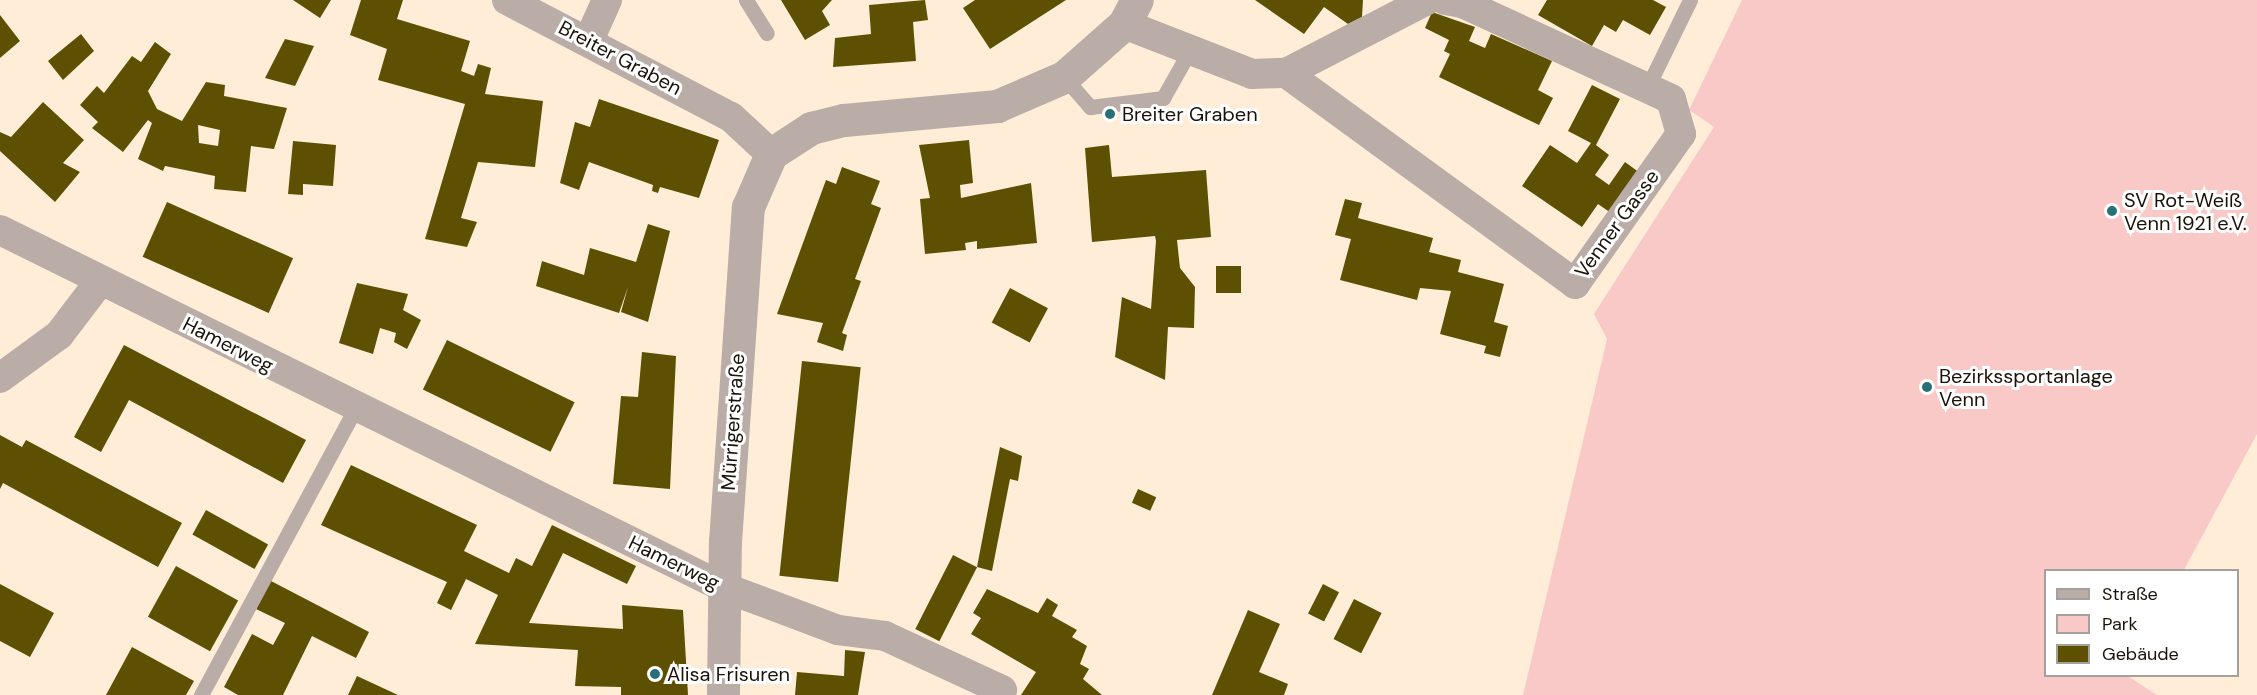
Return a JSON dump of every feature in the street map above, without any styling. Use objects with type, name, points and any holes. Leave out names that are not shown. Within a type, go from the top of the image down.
[{"type":"street","name":"Breiter Graben","points":[[507,0],[589,40],[730,117],[771,154]]},
{"type":"street","points":[[589,40],[607,0]]},
{"type":"street","points":[[771,154],[811,128],[997,106],[1064,77],[1131,12],[1190,50],[1252,74],[1286,73],[1427,0]]},
{"type":"street","name":"Venner Gasse","points":[[1286,73],[1575,284],[1681,134],[1671,99],[1462,3],[1445,0]]},
{"type":"street","name":"Mürrigerstraße","points":[[723,695],[723,587],[747,207],[771,154]]},
{"type":"street","name":"Hamerweg","points":[[0,230],[355,409],[723,587],[838,630],[885,636],[1002,690]]},
{"type":"street","points":[[0,378],[59,335],[100,281]]},
{"type":"lane","points":[[746,0],[767,33]]},
{"type":"lane","points":[[1647,88],[1690,0]]},
{"type":"lane","points":[[1064,77],[1090,107],[1163,98],[1190,50]]},
{"type":"lane","points":[[201,695],[355,409]]},
{"type":"green space","name":"Bezirkssportanlage Venn","points":[[1742,0],[2257,0],[2257,434],[2185,569],[2044,569],[2044,677],[2130,677],[2157,695],[1523,695],[1607,339],[1594,314],[1714,127],[1689,110]]},
{"type":"building","points":[[293,0],[331,0],[320,18]]},
{"type":"building","points":[[361,0],[403,0],[397,19],[470,41],[461,71],[474,76],[478,64],[491,68],[485,94],[543,101],[535,167],[478,162],[461,218],[477,222],[467,247],[425,239],[465,104],[378,80],[387,49],[350,35]]},
{"type":"building","points":[[781,0],[832,0],[822,11],[830,25],[805,40]]},
{"type":"building","points":[[925,0],[928,20],[913,22],[916,61],[833,67],[835,38],[871,34],[869,5]]},
{"type":"building","points":[[975,0],[1066,0],[990,49],[963,8]]},
{"type":"building","points":[[1255,0],[1363,0],[1362,17],[1348,24],[1324,7],[1304,34]]},
{"type":"building","points":[[1547,0],[1653,0],[1666,7],[1650,35],[1623,20],[1616,32],[1604,25],[1592,46],[1538,15]]},
{"type":"building","points":[[1432,12],[1475,27],[1469,41],[1485,48],[1491,34],[1552,61],[1538,90],[1553,98],[1539,125],[1439,77],[1450,54],[1444,51],[1449,40],[1425,28]]},
{"type":"building","points":[[0,15],[20,41],[0,58]]},
{"type":"building","points":[[81,34],[94,51],[63,80],[48,61]]},
{"type":"building","points":[[285,39],[314,46],[295,86],[265,78]]},
{"type":"building","points":[[155,42],[171,54],[148,91],[157,109],[182,121],[206,82],[225,85],[224,96],[287,108],[274,149],[251,146],[246,192],[214,189],[215,176],[165,166],[163,171],[138,159],[152,123],[148,120],[123,152],[92,128],[98,122],[80,105],[97,86],[104,93],[132,56],[141,62]],"holes":[[[198,125],[220,130],[218,146],[199,143]]]},
{"type":"building","points":[[1592,85],[1620,99],[1596,145],[1609,155],[1595,175],[1609,185],[1625,162],[1640,173],[1611,213],[1598,204],[1582,227],[1522,186],[1550,145],[1577,163],[1591,143],[1568,131]]},
{"type":"building","points":[[599,99],[719,140],[699,198],[660,187],[658,193],[652,191],[653,185],[589,162],[579,190],[560,183],[575,122],[590,127]]},
{"type":"building","points":[[43,102],[84,140],[63,163],[80,172],[55,202],[0,151],[0,132],[11,137]]},
{"type":"building","points":[[969,140],[973,183],[960,185],[961,198],[1031,183],[1037,243],[977,249],[977,241],[965,243],[966,250],[925,254],[920,199],[930,198],[919,145]]},
{"type":"building","points":[[293,141],[336,145],[333,186],[303,184],[303,195],[288,194]]},
{"type":"building","points":[[1109,145],[1112,177],[1206,170],[1211,237],[1177,240],[1180,268],[1195,287],[1194,328],[1168,327],[1165,380],[1115,357],[1122,297],[1151,309],[1156,241],[1155,236],[1092,242],[1085,148]]},
{"type":"building","points":[[842,167],[880,181],[871,204],[881,208],[855,279],[861,281],[842,333],[847,335],[843,351],[817,342],[823,323],[777,314],[826,180],[836,184]]},
{"type":"building","points":[[1345,199],[1362,203],[1358,218],[1433,238],[1429,252],[1461,260],[1458,272],[1504,284],[1494,322],[1508,326],[1500,357],[1484,353],[1486,346],[1440,334],[1451,291],[1420,288],[1417,300],[1340,280],[1351,239],[1335,235]]},
{"type":"building","points":[[167,202],[293,258],[269,313],[143,257]]},
{"type":"building","points":[[648,224],[670,231],[648,322],[621,312],[628,287],[619,313],[536,286],[542,261],[584,275],[590,248],[636,262]]},
{"type":"building","points":[[1216,266],[1241,266],[1241,293],[1216,293]]},
{"type":"building","points":[[357,283],[408,294],[403,310],[421,320],[407,349],[394,342],[396,333],[380,328],[373,354],[339,343]]},
{"type":"building","points":[[1010,288],[1048,308],[1030,343],[992,322]]},
{"type":"building","points":[[447,340],[575,402],[551,452],[423,389]]},
{"type":"building","points":[[124,345],[306,440],[283,483],[129,400],[101,452],[74,437]]},
{"type":"building","points":[[642,352],[676,356],[670,489],[613,484],[621,396],[638,397]]},
{"type":"building","points":[[802,361],[861,367],[838,582],[779,576]]},
{"type":"building","points":[[0,435],[22,447],[26,440],[182,523],[158,567],[3,483],[0,489]]},
{"type":"building","points":[[1000,447],[1022,456],[1018,481],[1010,479],[992,571],[977,567]]},
{"type":"building","points":[[351,465],[477,525],[464,551],[509,573],[516,558],[532,566],[552,525],[636,566],[627,584],[563,553],[529,623],[623,629],[622,605],[683,610],[688,695],[621,695],[621,687],[575,686],[578,650],[475,644],[498,595],[466,579],[451,610],[437,603],[447,582],[321,525]]},
{"type":"building","points":[[1138,489],[1156,497],[1150,511],[1132,503]]},
{"type":"building","points":[[206,510],[268,544],[255,569],[192,534]]},
{"type":"building","points":[[953,555],[977,567],[939,641],[915,629]]},
{"type":"building","points":[[176,566],[238,600],[210,651],[148,617]]},
{"type":"building","points":[[271,581],[369,632],[356,658],[312,636],[283,695],[238,695],[224,687],[252,634],[273,645],[285,623],[256,609]]},
{"type":"building","points":[[0,584],[54,613],[30,657],[0,641]]},
{"type":"building","points":[[1323,584],[1339,592],[1324,622],[1308,613]]},
{"type":"building","points":[[987,589],[1038,613],[1047,598],[1058,605],[1052,616],[1077,630],[1072,637],[1087,646],[1080,664],[1089,669],[1083,679],[1102,695],[1021,695],[1036,672],[971,634],[981,618],[973,613]]},
{"type":"building","points":[[1354,599],[1382,613],[1361,653],[1334,639]]},
{"type":"building","points":[[1248,610],[1280,624],[1259,672],[1288,684],[1284,695],[1212,695]]},
{"type":"building","points":[[132,647],[194,681],[186,695],[106,695]]},
{"type":"building","points":[[845,650],[865,652],[858,695],[795,695],[797,672],[844,676]]},
{"type":"building","points":[[357,676],[398,695],[348,695]]},
{"type":"place","name":"Breiter Graben","points":[[1110,114]]},
{"type":"place","name":"SV Rot-Weiß Venn 1921 e.V.","points":[[2112,211]]},
{"type":"place","name":"Bezirkssportanlage Venn","points":[[1927,387]]},
{"type":"place","name":"Alisa Frisuren","points":[[655,674]]}]
